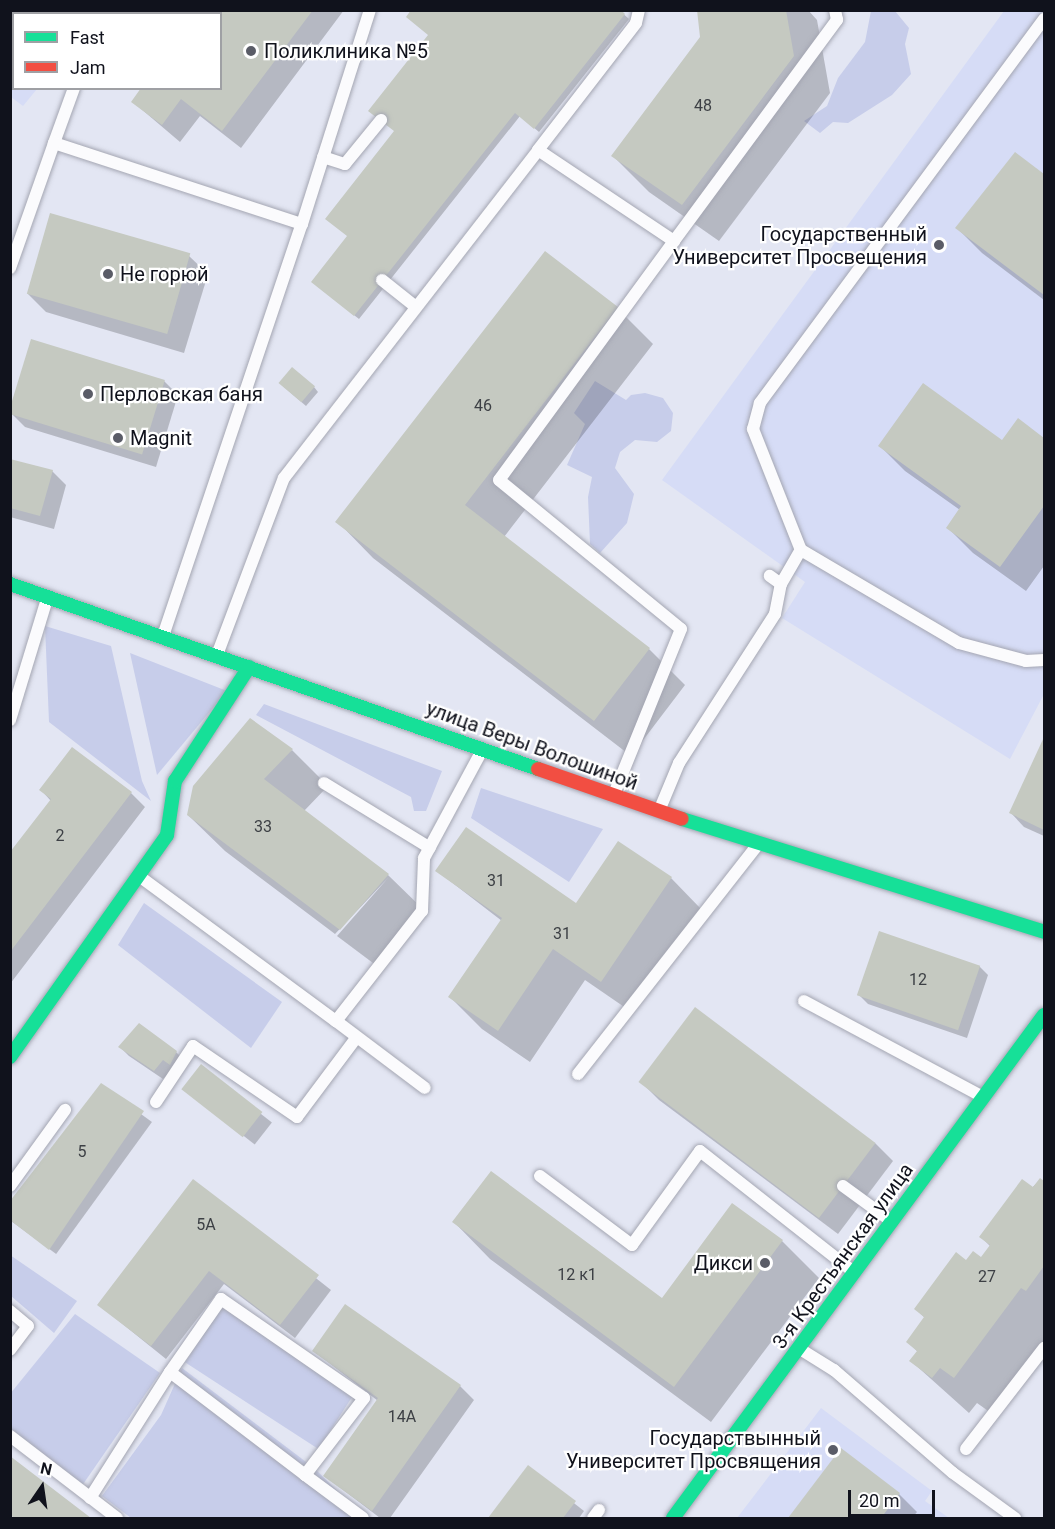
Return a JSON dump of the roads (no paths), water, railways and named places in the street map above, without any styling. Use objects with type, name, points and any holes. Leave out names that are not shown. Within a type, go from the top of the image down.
[{"type":"street","name":"улица Веры Волошиной","points":[[10,584],[47,599],[483,748],[659,812],[758,845],[1044,932]]},
{"type":"street","points":[[10,1057],[167,835],[175,781],[249,667]]},
{"type":"street","name":"3-я Крестьянская улица","points":[[673,1518],[1044,1016]]},
{"type":"lane","points":[[162,638],[302,224],[370,10]]},
{"type":"lane","points":[[217,656],[284,478],[636,23],[639,10]]},
{"type":"lane","points":[[613,796],[681,629],[499,480],[837,20],[835,10]]},
{"type":"lane","points":[[1044,19],[760,403],[754,416],[757,444],[801,550],[959,643],[1026,661],[1044,660]]},
{"type":"lane","points":[[10,268],[73,90]]},
{"type":"lane","points":[[323,157],[345,164],[381,120]]},
{"type":"lane","points":[[54,143],[302,224]]},
{"type":"lane","points":[[538,150],[674,241]]},
{"type":"lane","points":[[382,280],[416,307]]},
{"type":"lane","points":[[659,812],[679,763],[775,614],[782,584],[801,550]]},
{"type":"lane","points":[[770,576],[782,584]]},
{"type":"lane","points":[[10,720],[47,599]]},
{"type":"lane","points":[[336,1021],[422,911],[424,858],[483,748]]},
{"type":"lane","points":[[324,783],[430,848]]},
{"type":"lane","points":[[578,1074],[758,845]]},
{"type":"lane","points":[[139,876],[425,1088]]},
{"type":"lane","points":[[804,1001],[984,1097]]},
{"type":"lane","points":[[156,1102],[193,1046],[297,1117],[356,1038]]},
{"type":"lane","points":[[10,1186],[65,1110]]},
{"type":"lane","points":[[540,1176],[632,1245],[700,1150],[855,1273]]},
{"type":"lane","points":[[843,1186],[892,1222]]},
{"type":"lane","points":[[90,1498],[170,1372],[220,1299],[364,1398],[305,1475]]},
{"type":"lane","points":[[10,1311],[28,1326],[10,1350]]},
{"type":"lane","points":[[799,1348],[834,1370],[953,1473],[1015,1518]]},
{"type":"lane","points":[[966,1449],[1044,1348]]},
{"type":"lane","points":[[170,1372],[363,1518]]},
{"type":"lane","points":[[10,1436],[117,1518]]},
{"type":"place","name":"Поликлиника №5","points":[[251,51]]},
{"type":"place","name":"Государственный Университет Просвещения","points":[[939,245]]},
{"type":"place","name":"Не горюй","points":[[108,274]]},
{"type":"place","name":"Перловская баня","points":[[88,394]]},
{"type":"place","name":"Magnit","points":[[118,438]]},
{"type":"place","name":"Дикси","points":[[765,1263]]},
{"type":"place","name":"Государствынный Университет Просвящения","points":[[833,1450]]}]
